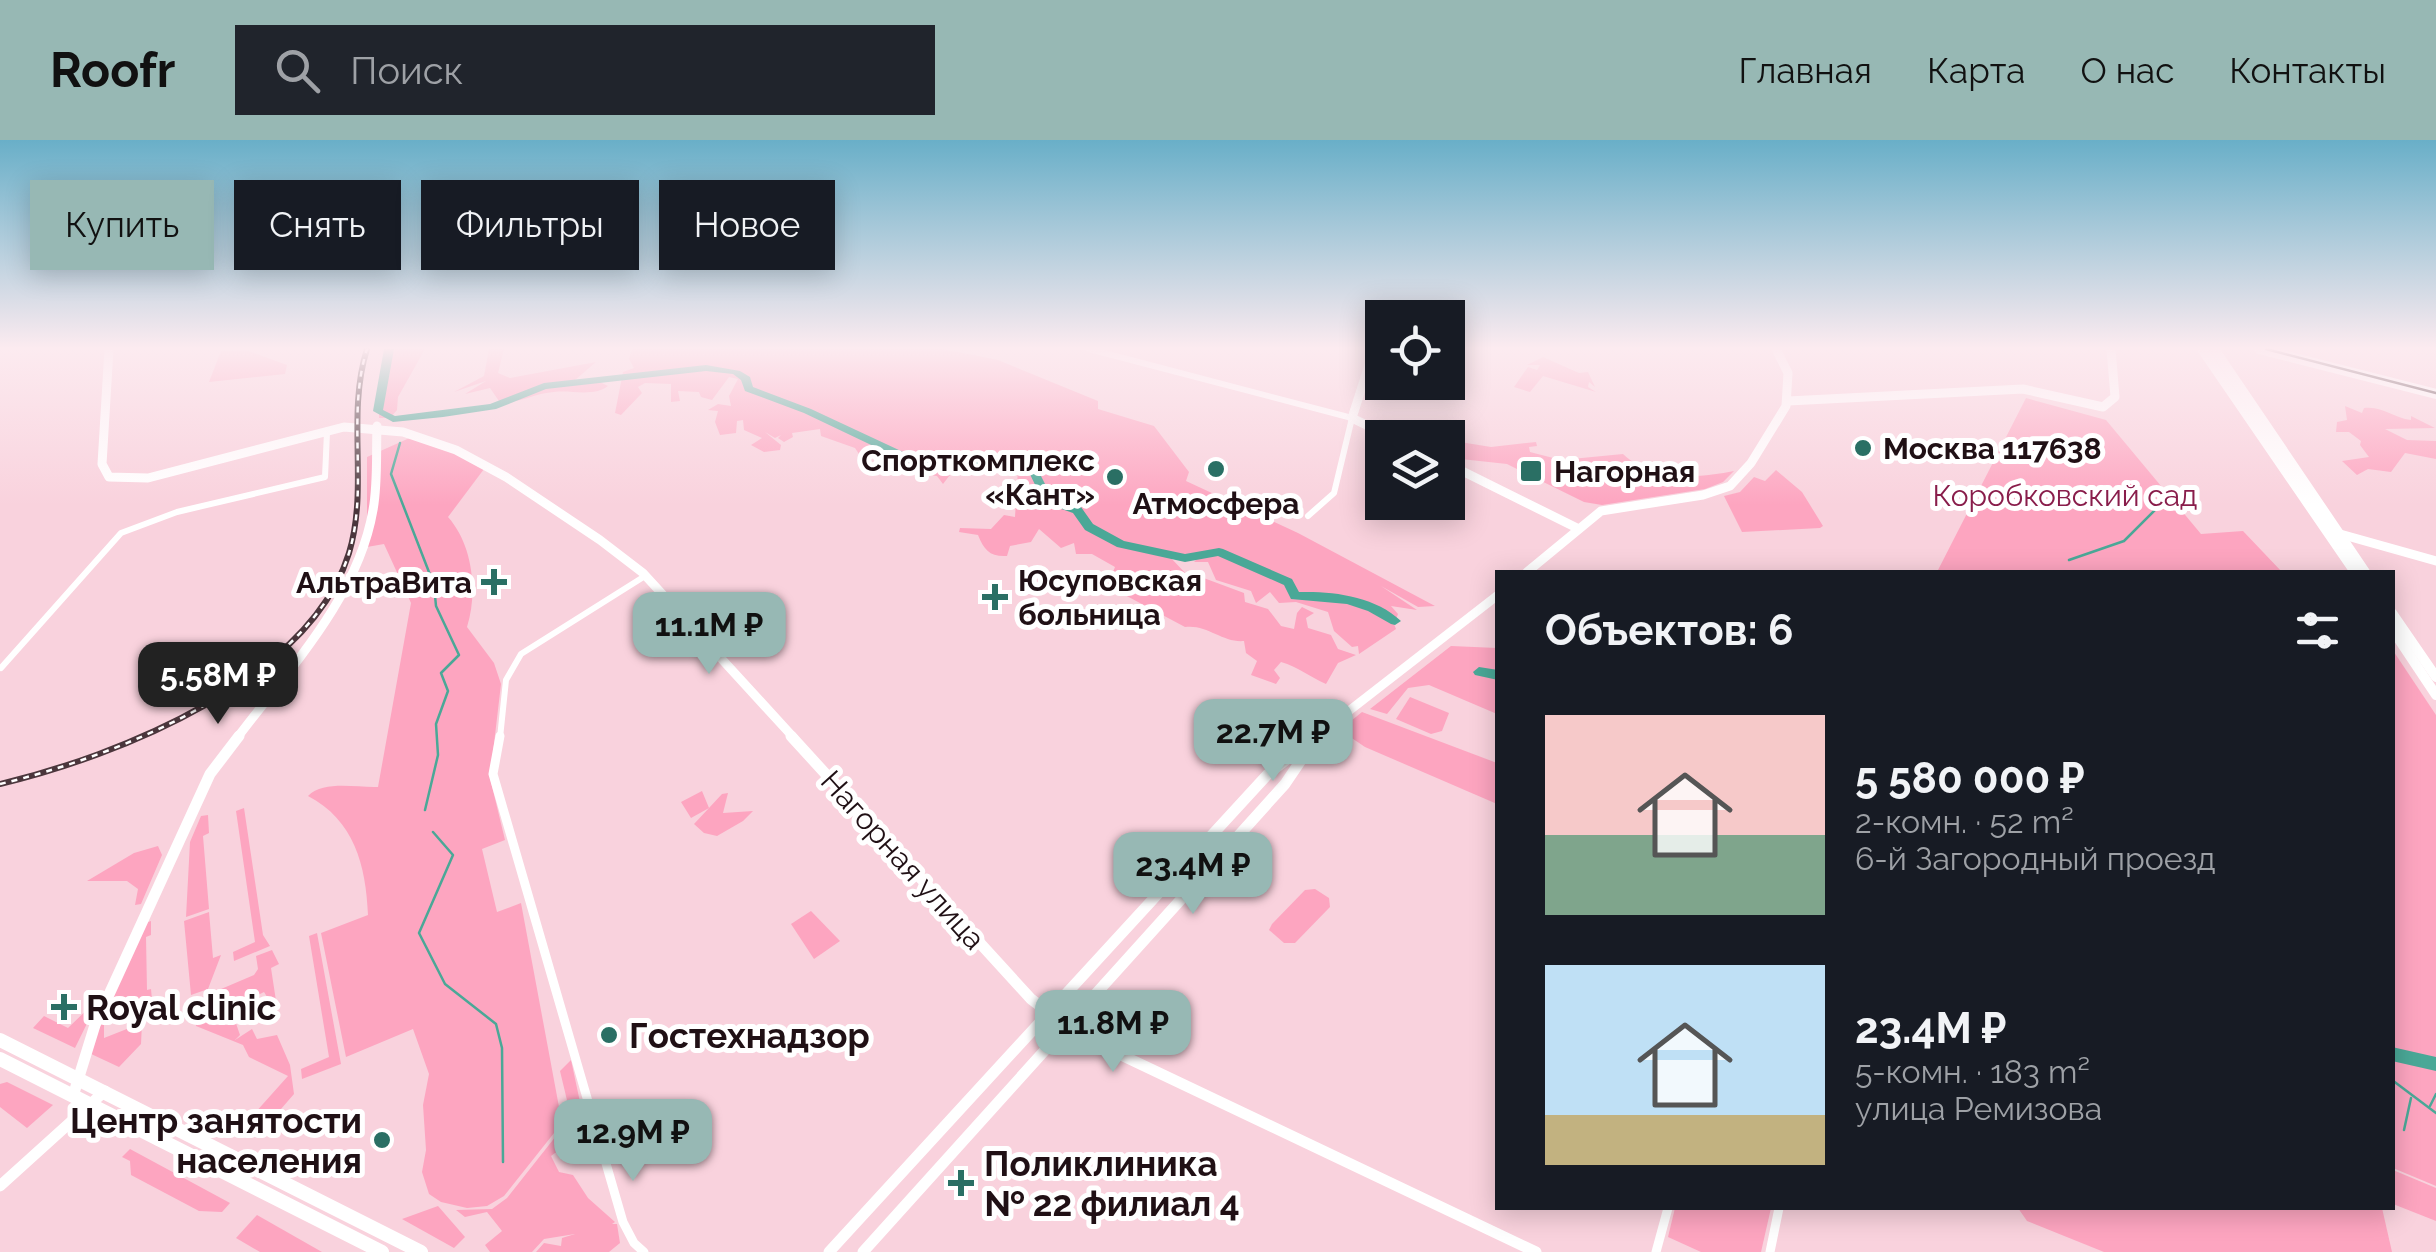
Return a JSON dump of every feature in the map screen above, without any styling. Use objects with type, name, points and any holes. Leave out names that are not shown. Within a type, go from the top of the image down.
[{"type":"main road","points":[[2239,401],[2363,570]]},
{"type":"main road","points":[[2247,401],[2354,570]]},
{"type":"main road","points":[[2395,617],[2436,677]]},
{"type":"main road","points":[[2395,633],[2436,694]]},
{"type":"main road","points":[[0,1040],[421,1252]]},
{"type":"main road","points":[[0,1059],[382,1252]]},
{"type":"street","points":[[73,1096],[95,1025],[210,774],[327,618],[356,565],[373,510],[376,426],[327,432],[159,476],[110,477],[102,464],[106,401]]},
{"type":"street","points":[[1287,401],[1365,424]]},
{"type":"street","points":[[1308,516],[1334,494],[1357,401]]},
{"type":"street","points":[[1529,570],[1601,512],[1704,495],[1730,486],[1756,455],[1787,401]]},
{"type":"street","points":[[2079,401],[2103,406],[2109,401]]},
{"type":"street","name":"Нагорная улица","points":[[376,426],[461,449],[600,540],[645,576],[935,898],[1047,1014],[1536,1252]]},
{"type":"street","points":[[0,668],[122,532],[177,512],[325,477],[327,432]]},
{"type":"street","points":[[1465,472],[1577,528]]},
{"type":"street","points":[[2332,532],[2436,561]]},
{"type":"street","points":[[644,1252],[634,1244],[623,1222],[493,774],[506,680],[522,654],[645,576]]},
{"type":"street","points":[[863,1252],[1284,784],[1291,765],[1318,736],[1495,597]]},
{"type":"street","points":[[829,1252],[1268,774],[1291,765]]},
{"type":"street","points":[[1268,774],[1282,773],[1284,784]]},
{"type":"street","points":[[0,1186],[106,1091]]},
{"type":"street","points":[[1656,1252],[1667,1210]]},
{"type":"street","points":[[1770,1252],[1779,1210]]},
{"type":"green space","points":[[379,401],[398,401],[397,410],[390,418],[379,418]]},
{"type":"green space","points":[[617,401],[634,401],[621,415],[615,413]]},
{"type":"green space","points":[[730,401],[1098,401],[1098,409],[1154,426],[1189,472],[1186,481],[1298,533],[1435,606],[1418,607],[1381,586],[1417,610],[1391,606],[1398,614],[1396,629],[1359,654],[1358,646],[1352,647],[1334,631],[1328,612],[1296,602],[1279,603],[1270,592],[1256,603],[1251,591],[1216,580],[1208,562],[1194,562],[1199,557],[1170,557],[1189,577],[1201,577],[1244,593],[1245,602],[1268,609],[1281,626],[1294,629],[1302,607],[1314,613],[1306,618],[1308,628],[1331,635],[1338,649],[1356,655],[1338,663],[1326,684],[1281,662],[1274,670],[1280,678],[1276,684],[1251,675],[1257,661],[1246,653],[1244,641],[1185,627],[1123,594],[1121,584],[1108,584],[1115,567],[1092,554],[1076,554],[1074,543],[1061,548],[1039,529],[1031,542],[1010,546],[1007,556],[1001,556],[988,552],[978,535],[959,532],[960,528],[991,529],[1004,515],[1015,517],[1018,469],[953,471],[943,484],[937,476],[894,471],[877,456],[865,463],[855,448],[821,436],[820,429],[792,433],[793,437],[784,442],[778,438],[781,435],[775,438],[765,432],[781,445],[780,450],[764,452],[751,445],[762,438],[744,430],[743,420],[737,421],[736,433],[720,435],[715,422],[718,411],[708,410],[718,404],[731,406]]},
{"type":"green space","name":"Коробковский сад","points":[[2025,401],[2037,401],[2106,420],[2201,534],[2243,531],[2280,570],[1938,570]]},
{"type":"green space","points":[[2345,406],[2362,413],[2364,408],[2371,408],[2405,419],[2411,420],[2411,416],[2435,428],[2385,429],[2407,440],[2436,441],[2436,459],[2405,453],[2391,472],[2368,469],[2357,475],[2342,461],[2369,457],[2361,441],[2349,432],[2336,432],[2337,422],[2347,420]]},
{"type":"green space","points":[[414,436],[453,451],[484,469],[448,517],[463,541],[471,569],[472,599],[467,627],[494,663],[501,684],[490,778],[505,840],[482,849],[497,912],[521,903],[562,1123],[504,1196],[487,1206],[467,1208],[441,1202],[429,1194],[422,1172],[426,1150],[423,1105],[429,1074],[413,1029],[346,1057],[321,933],[368,915],[364,879],[347,831],[324,806],[308,796],[332,786],[378,787],[411,603],[384,544],[367,547],[367,457]]},
{"type":"green space","points":[[1536,442],[1537,446],[1529,447],[1530,452],[1561,460],[1623,454],[1648,469],[1677,476],[1734,471],[1723,482],[1705,489],[1602,505],[1584,502],[1507,464],[1465,459],[1465,443],[1491,447]]},
{"type":"green space","points":[[1776,470],[1802,492],[1823,526],[1742,532],[1724,496],[1740,492],[1754,477],[1765,481]]},
{"type":"green space","points":[[1451,646],[1495,648],[1495,713],[1429,685],[1408,688],[1387,714],[1370,709]]},
{"type":"green space","points":[[2395,654],[2436,715],[2436,1186],[2395,1169]]},
{"type":"green space","points":[[1410,697],[1449,713],[1442,731],[1431,734],[1396,719]]},
{"type":"green space","points":[[1362,712],[1495,762],[1495,803],[1365,747],[1340,730]]},
{"type":"green space","points":[[702,791],[709,808],[691,818],[681,802]]},
{"type":"green space","points":[[728,793],[723,813],[753,811],[717,836],[704,833],[694,824],[722,794]]},
{"type":"green space","points":[[244,808],[263,935],[270,946],[234,961],[233,952],[255,942],[236,811]]},
{"type":"green space","points":[[208,815],[209,833],[203,836],[209,909],[186,917],[190,842],[201,816]]},
{"type":"green space","points":[[158,846],[162,855],[141,904],[135,905],[138,889],[127,881],[87,881],[134,853]]},
{"type":"green space","points":[[1315,889],[1329,898],[1330,907],[1295,943],[1284,943],[1269,930],[1272,924],[1305,890]]},
{"type":"green space","points":[[811,911],[840,941],[814,959],[791,924]]},
{"type":"green space","points":[[209,912],[213,958],[221,955],[208,989],[191,995],[184,921]]},
{"type":"green space","points":[[151,921],[151,935],[146,937],[147,990],[151,989],[152,1000],[104,1019],[104,1038],[142,1023],[141,1044],[119,1067],[89,1053],[99,1021],[145,923]]},
{"type":"green space","points":[[317,933],[341,1064],[302,1079],[301,1069],[329,1057],[309,936]]},
{"type":"green space","points":[[272,950],[279,964],[271,968],[278,1014],[264,992],[256,996],[265,1016],[252,1024],[241,1006],[251,998],[230,1006],[240,1035],[235,1040],[252,1029],[257,1039],[277,1035],[290,1065],[294,1094],[268,1124],[253,1115],[288,1076],[249,1057],[243,1045],[196,1026],[193,1001],[254,975],[258,969],[256,956]]},
{"type":"green space","points":[[100,997],[75,1048],[33,1028],[44,1016],[68,1028]]},
{"type":"green space","points":[[571,1060],[586,1130],[551,1156],[559,1172],[573,1175],[588,1198],[615,1222],[612,1224],[617,1224],[620,1243],[609,1252],[536,1252],[544,1243],[561,1246],[562,1238],[575,1234],[544,1239],[532,1252],[490,1252],[485,1245],[502,1231],[487,1212],[465,1217],[456,1210],[492,1209],[507,1198],[571,1117],[560,1071]]},
{"type":"green space","points":[[7,1082],[53,1105],[27,1128],[0,1107],[0,1084]]},
{"type":"green space","points":[[130,1149],[230,1203],[222,1212],[199,1211],[131,1175],[130,1161],[122,1157]]},
{"type":"green space","points":[[2395,1171],[2436,1188],[2436,1221],[2395,1205]]},
{"type":"green space","points":[[438,1206],[465,1237],[454,1248],[402,1219]]},
{"type":"green space","points":[[1675,1210],[1771,1210],[1761,1252],[1701,1252],[1668,1237]]},
{"type":"green space","points":[[2019,1210],[2382,1210],[2392,1252],[2104,1252],[2027,1221]]},
{"type":"green space","points":[[257,1215],[322,1252],[260,1252],[236,1238]]},
{"type":"waterway","points":[[380,401],[378,411],[393,419],[492,407],[507,401]]},
{"type":"waterway","points":[[783,401],[913,461],[935,464],[1003,459],[1030,464],[1044,492],[1054,502],[1077,510],[1089,527],[1121,544],[1185,558],[1219,552],[1288,582],[1295,596],[1347,600],[1395,621]]},
{"type":"waterway","points":[[400,443],[391,474],[434,585],[436,606],[459,655],[441,673],[448,691],[436,724],[438,755],[425,810]]},
{"type":"waterway","points":[[2069,560],[2124,541],[2158,507]]},
{"type":"waterway","points":[[1479,672],[1495,675]]},
{"type":"waterway","points":[[433,832],[453,855],[419,933],[445,984],[496,1024],[502,1048],[503,1162]]},
{"type":"waterway","points":[[2395,1055],[2436,1064]]},
{"type":"waterway","points":[[2395,1082],[2436,1113]]},
{"type":"waterway","points":[[2430,1106],[2436,1094]]},
{"type":"waterway","points":[[2404,1130],[2411,1098]]},
{"type":"railway","points":[[0,784],[99,754],[152,732],[253,675],[295,639],[328,598],[349,553],[357,503],[358,401]]},
{"type":"place","name":"Москва 117638","points":[[1863,448]]},
{"type":"place","name":"Атмосфера","points":[[1216,469]]},
{"type":"place","name":"Нагорная","points":[[1531,471]]},
{"type":"place","name":"Спорткомплекс «Кант»","points":[[1115,477]]},
{"type":"place","name":"АльтраВита","points":[[494,582]]},
{"type":"place","name":"Юсуповская больница","points":[[995,597]]},
{"type":"place","name":"Royal clinic","points":[[64,1007]]},
{"type":"place","name":"Гостехнадзор","points":[[609,1035]]},
{"type":"place","name":"Центр занятости населения","points":[[382,1140]]},
{"type":"place","name":"Поликлиника № 22 филиал 4","points":[[961,1183]]}]
